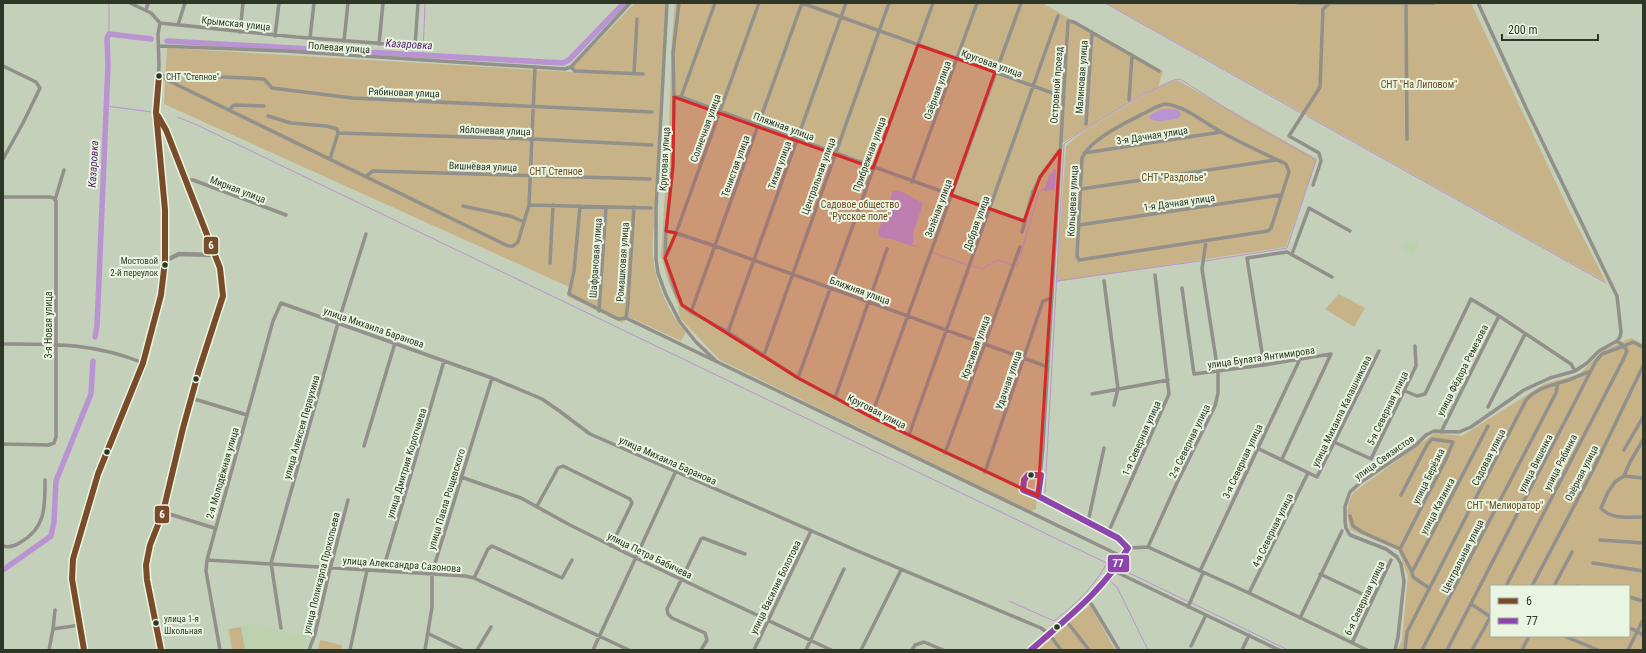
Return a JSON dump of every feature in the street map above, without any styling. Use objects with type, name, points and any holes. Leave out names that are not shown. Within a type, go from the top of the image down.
[{"type":"street","points":[[84,650],[72,579],[73,559],[98,474],[143,363],[160,295],[165,261],[165,210],[156,112],[159,76],[158,34],[160,22],[155,16],[146,10],[130,3]]},
{"type":"street","points":[[146,10],[148,3]]},
{"type":"street","points":[[178,25],[185,3]]},
{"type":"street","points":[[240,32],[243,3]]},
{"type":"street","points":[[275,36],[278,3]]},
{"type":"street","points":[[310,38],[314,3]]},
{"type":"street","points":[[344,41],[348,3]]},
{"type":"street","points":[[379,44],[383,3]]},
{"type":"street","name":"Крымская улица","points":[[160,22],[275,36],[415,46],[418,3]]},
{"type":"street","points":[[571,67],[630,3]]},
{"type":"street","points":[[667,3],[656,208],[656,260],[658,273],[666,295],[680,322],[696,342],[716,361]]},
{"type":"street","name":"Круговая улица","points":[[679,3],[673,52],[674,96],[672,166],[665,258],[675,291],[682,305],[691,312],[728,332],[798,378],[871,418],[1038,496],[1118,538],[1128,548]]},
{"type":"street","points":[[681,97],[715,3]]},
{"type":"street","name":"Солнечная улица","points":[[665,258],[676,233],[759,3]]},
{"type":"street","name":"Круговая улица","points":[[802,3],[840,18],[1064,97]]},
{"type":"street","name":"Тенистая улица","points":[[691,312],[802,3]]},
{"type":"street","name":"Тихая улица","points":[[728,332],[846,3]]},
{"type":"street","name":"Центральная улица","points":[[764,355],[889,3]]},
{"type":"street","name":"Прибрежная улица","points":[[798,378],[829,288],[933,3]]},
{"type":"street","name":"Озёрная улица","points":[[912,182],[977,3]]},
{"type":"street","name":"Зелёная улица","points":[[871,418],[1021,3]]},
{"type":"street","points":[[1298,3],[1434,3]]},
{"type":"street","points":[[1478,3],[1534,124],[1614,290],[1621,332],[1620,338],[1617,341],[1624,346],[1634,342],[1643,347]]},
{"type":"street","points":[[1313,185],[1321,160],[1319,153],[1289,136],[1320,87],[1323,10],[1330,4]]},
{"type":"street","points":[[1406,4],[1407,139]]},
{"type":"street","name":"Добрая улица","points":[[909,435],[1058,16]]},
{"type":"street","points":[[634,74],[637,19]]},
{"type":"street","name":"Островной проезд","points":[[1060,150],[1068,21],[1074,22],[1092,32]]},
{"type":"street","points":[[1092,32],[1159,71]]},
{"type":"street","name":"Малиновая улица","points":[[1086,124],[1092,32]]},
{"type":"street","name":"Полевая улица","points":[[159,46],[285,51],[565,69],[571,67],[575,71],[643,74]]},
{"type":"street","points":[[1129,100],[1132,55]]},
{"type":"street","points":[[3,66],[36,82],[39,86],[39,90],[23,123],[3,159]]},
{"type":"street","points":[[159,76],[508,246],[513,246],[518,242],[529,205],[535,67]]},
{"type":"street","name":"Рябиновая улица","points":[[159,76],[180,75],[264,80],[272,88],[352,98],[652,112]]},
{"type":"street","name":"Пляжная улица","points":[[674,96],[681,97],[720,112],[759,124],[873,168],[1024,221]]},
{"type":"street","points":[[229,110],[234,104],[264,106]]},
{"type":"street","name":"Кольцевая улица","points":[[1165,104],[1181,108],[1222,132],[1286,164],[1289,172],[1275,219],[1268,231],[1079,260],[1077,256],[1082,158],[1084,153],[1093,143],[1105,134],[1156,107],[1165,104]]},
{"type":"street","points":[[156,112],[166,130],[221,274],[222,296],[191,398],[163,512],[150,545],[146,565],[147,580],[161,650]]},
{"type":"street","name":"Яблоневая улица","points":[[268,116],[291,123],[326,126],[337,129],[338,133],[533,139],[652,145]]},
{"type":"street","name":"3-я Дачная улица","points":[[1084,153],[1222,132]]},
{"type":"street","points":[[330,159],[338,133]]},
{"type":"street","points":[[1022,232],[1032,194],[1040,176],[1060,150]]},
{"type":"street","points":[[1038,496],[1043,446],[1060,150]]},
{"type":"street","points":[[1081,189],[1277,160]]},
{"type":"street","name":"3-я Новая улица","points":[[3,444],[48,445],[54,443],[56,437],[56,200],[64,170]]},
{"type":"street","name":"Вишнёвая улица","points":[[366,176],[373,171],[650,179]]},
{"type":"street","name":"Мирная улица","points":[[184,179],[193,180],[286,216]]},
{"type":"street","name":"1-я Дачная улица","points":[[1079,225],[1282,195]]},
{"type":"street","points":[[3,197],[50,197],[56,200]]},
{"type":"street","points":[[529,205],[651,208]]},
{"type":"street","points":[[550,263],[553,205]]},
{"type":"street","points":[[463,206],[510,216],[524,222]]},
{"type":"street","points":[[580,206],[574,271],[569,294],[618,320],[626,318],[1123,557]]},
{"type":"street","name":"Шафрановая улица","points":[[599,311],[606,207]]},
{"type":"street","name":"Ромашковая улица","points":[[626,318],[634,207]]},
{"type":"street","points":[[1292,254],[1309,208],[1350,231]]},
{"type":"street","name":"Ближняя улица","points":[[666,231],[715,246],[1048,367]]},
{"type":"street","name":"улица Алексея Первухина","points":[[281,628],[271,563],[338,323],[366,234]]},
{"type":"street","name":"2-я Северная улица","points":[[1148,547],[1176,485],[1215,406],[1218,393],[1218,372],[1202,268],[1206,241]]},
{"type":"street","name":"Красивая улица","points":[[945,453],[1020,247]]},
{"type":"street","points":[[835,398],[887,249]]},
{"type":"street","points":[[1264,365],[1247,258],[1288,252],[1332,277]]},
{"type":"street","points":[[165,261],[179,254],[214,255]]},
{"type":"street","name":"1-я Северная улица","points":[[1108,533],[1169,394],[1155,275]]},
{"type":"street","points":[[1104,281],[1118,389],[1114,405]]},
{"type":"street","name":"улица Булата Янтимирова","points":[[1182,288],[1194,374],[1218,372],[1331,354],[1282,460]]},
{"type":"street","name":"Удачная улица","points":[[985,472],[1043,301],[1052,298]]},
{"type":"street","points":[[1405,391],[1417,396],[1424,394],[1471,300],[1499,316],[1571,364],[1575,372]]},
{"type":"street","name":"улица Михаила Баранова","points":[[281,303],[492,378],[542,399],[590,434],[675,473],[1041,628],[1049,634]]},
{"type":"street","name":"2-я Молодёжная улица","points":[[220,650],[206,571],[207,560],[214,528],[273,321],[281,303]]},
{"type":"street","name":"улица Фёдора Ремезова","points":[[1441,432],[1499,316]]},
{"type":"street","points":[[1488,407],[1525,334]]},
{"type":"street","name":"улица Связистов","points":[[1395,650],[1398,637],[1404,583],[1401,564],[1397,557],[1386,549],[1350,535],[1346,528],[1345,506],[1350,492],[1354,487],[1416,445],[1426,434],[1434,431],[1452,433],[1464,430],[1530,388],[1550,378],[1575,372],[1599,351],[1617,341]]},
{"type":"street","points":[[364,446],[395,343]]},
{"type":"street","points":[[3,344],[56,344],[104,350],[123,355],[143,363]]},
{"type":"street","name":"5-я Северная улица","points":[[1334,442],[1371,459],[1416,366],[1415,346]]},
{"type":"street","name":"улица Вишенка","points":[[1447,650],[1590,372],[1602,354],[1624,346]]},
{"type":"street","name":"улица Рябинка","points":[[1507,585],[1627,351],[1624,346]]},
{"type":"street","name":"улица Михаила Калашникова","points":[[1308,473],[1317,477],[1379,351]]},
{"type":"street","name":"3-я Северная улица","points":[[1188,607],[1257,448],[1300,359]]},
{"type":"street","name":"улица Дмитрия Коротчаева","points":[[383,570],[444,361]]},
{"type":"street","name":"Озёрная улица","points":[[1533,585],[1592,472],[1643,366]]},
{"type":"street","name":"Садовая улица","points":[[1405,650],[1406,632],[1526,400],[1531,394],[1547,385],[1558,383],[1590,372]]},
{"type":"street","name":"улица Павла Рощевского","points":[[425,650],[429,634],[432,607],[432,573],[492,378]]},
{"type":"street","points":[[1092,394],[1168,380]]},
{"type":"street","name":"Центральная улица","points":[[1422,650],[1556,393],[1558,383]]},
{"type":"street","points":[[191,398],[247,415]]},
{"type":"street","points":[[1624,450],[1643,417]]},
{"type":"street","name":"улица Калинка","points":[[1412,572],[1488,426]]},
{"type":"street","name":"улица Берёзка","points":[[1400,550],[1453,442],[1432,439],[1427,445],[1401,495]]},
{"type":"street","points":[[1643,440],[1630,462],[1624,476],[1615,482],[1608,492],[1601,508],[1606,513],[1615,517],[1643,517]]},
{"type":"street","points":[[1088,522],[1104,448]]},
{"type":"street","points":[[1257,448],[1308,473]]},
{"type":"street","points":[[537,506],[558,468],[563,466],[630,499],[632,503],[611,546]]},
{"type":"street","points":[[593,650],[675,473]]},
{"type":"street","name":"4-я Северная улица","points":[[1250,593],[1308,473]]},
{"type":"street","points":[[1624,476],[1643,478]]},
{"type":"street","name":"улица Петра Бабичева","points":[[461,477],[521,498],[611,546],[831,650]]},
{"type":"street","points":[[3,546],[8,548],[14,546],[29,537],[38,527],[45,501],[45,480]]},
{"type":"street","name":"улица Поликарпа Прокопьева","points":[[309,650],[315,634],[330,567],[348,500]]},
{"type":"street","points":[[163,512],[214,528]]},
{"type":"street","points":[[1350,516],[1353,526],[1362,532],[1400,550],[1412,572],[1413,577],[1429,588]]},
{"type":"street","name":"улица Василия Болотова","points":[[754,650],[811,531]]},
{"type":"street","points":[[1300,618],[1342,531]]},
{"type":"street","points":[[702,650],[707,640],[705,633],[672,618],[667,609],[701,540],[704,538],[745,554]]},
{"type":"street","points":[[1600,540],[1643,544]]},
{"type":"street","points":[[474,578],[488,548],[492,546],[562,578],[572,560]]},
{"type":"street","points":[[1033,650],[1087,600],[1114,571],[1128,548],[1148,547],[1250,593],[1367,650]]},
{"type":"street","points":[[1555,585],[1572,552]]},
{"type":"street","name":"улица Александра Сазонова","points":[[207,560],[432,573],[474,578],[628,650]]},
{"type":"street","name":"6-я Северная улица","points":[[1352,643],[1391,560]]},
{"type":"street","points":[[1593,563],[1643,571]]},
{"type":"street","points":[[806,650],[844,568]]},
{"type":"street","points":[[350,650],[367,570]]},
{"type":"street","points":[[861,650],[901,570]]},
{"type":"street","points":[[1114,571],[1278,650]]},
{"type":"street","points":[[1320,574],[1373,599]]},
{"type":"street","points":[[1630,598],[1643,601]]},
{"type":"street","points":[[1087,600],[1092,604],[1119,650]]},
{"type":"street","points":[[1471,604],[1490,615]]},
{"type":"street","points":[[49,650],[55,610]]},
{"type":"street","points":[[1191,646],[1206,615]]},
{"type":"street","points":[[1472,650],[1490,618]]},
{"type":"street","points":[[1066,619],[1089,650]]},
{"type":"street","points":[[1628,650],[1643,620]]},
{"type":"street","points":[[53,628],[80,625]]},
{"type":"street","points":[[478,650],[491,627]]},
{"type":"street","points":[[1630,628],[1643,635]]},
{"type":"street","points":[[429,634],[462,650]]},
{"type":"street","points":[[1049,634],[1061,650]]},
{"type":"street","points":[[1242,650],[1249,636]]},
{"type":"street","points":[[1522,650],[1528,637]]},
{"type":"street","points":[[1566,637],[1598,650]]},
{"type":"street","points":[[912,650],[915,645],[924,642],[943,650]]},
{"type":"highlighted area","points":[[918,45],[995,72],[951,195],[1024,221],[1040,177],[1060,150],[1038,496],[871,417],[798,378],[682,305],[665,258],[676,233],[666,231],[673,166],[674,97],[873,168]]},
{"type":"shaded area","points":[[1163,109],[1178,109],[1181,115],[1179,118],[1164,121],[1156,121],[1149,118],[1151,114]]},
{"type":"shaded area","points":[[1054,169],[1056,169],[1055,190],[1049,190],[1046,192],[1044,190],[1049,175]]},
{"type":"shaded area","points":[[898,190],[923,203],[913,234],[913,242],[911,246],[895,240],[880,237],[878,232],[892,192]]},
{"type":"shaded area","points":[[1407,238],[1418,244],[1414,255],[1401,248]]},
{"type":"shaded area","points":[[251,624],[307,636],[304,650],[230,650],[227,628]]},
{"type":"green space","name":"СНТ Степное","points":[[635,3],[666,3],[653,253],[654,266],[664,297],[674,316],[686,332],[681,341],[629,317],[622,323],[567,296],[569,287],[164,104],[167,48],[572,72],[573,67]]},
{"type":"green space","name":"Садовое общество \"Русское поле\"","points":[[675,3],[1042,3],[1163,71],[1158,88],[1145,93],[1059,145],[1044,407],[1036,509],[1031,511],[720,360],[680,318],[678,305],[668,281],[661,256]]},
{"type":"green space","name":"СНТ \"На Липовом\"","points":[[1106,3],[1471,3],[1567,206],[1606,282]]},
{"type":"green space","name":"СНТ \"Раздолье\"","points":[[1177,80],[1317,159],[1286,247],[1056,282],[1066,146],[1081,133],[1145,94]]},
{"type":"green space","points":[[1339,294],[1365,308],[1354,327],[1325,309]]},
{"type":"green space","name":"СНТ \"Мелиоратор\"","points":[[1631,338],[1643,344],[1643,650],[1398,650],[1402,640],[1408,576],[1398,550],[1351,530],[1348,520],[1348,506],[1354,492],[1435,433],[1462,436],[1544,384],[1580,374],[1602,351]]},
{"type":"green space","points":[[1090,605],[1115,650],[1038,650]]},
{"type":"green space","points":[[241,627],[245,650],[232,650],[229,629]]},
{"type":"green space","points":[[320,640],[342,645],[341,650],[318,650]]},
{"type":"waterway","points":[[108,3],[109,34]]},
{"type":"waterway","points":[[423,55],[425,3]]},
{"type":"waterway","name":"Казаровка","points":[[167,41],[563,63],[569,60],[624,3]]},
{"type":"waterway","points":[[1105,3],[1301,113]]},
{"type":"waterway","name":"Казаровка","points":[[95,337],[97,326],[108,65],[107,38],[109,34],[151,39]]},
{"type":"waterway","points":[[1045,492],[1064,144],[1079,133],[1145,93],[1171,81],[1180,79],[1246,121],[1316,160],[1287,248],[1205,261]]},
{"type":"waterway","points":[[106,106],[152,112]]},
{"type":"waterway","points":[[1307,116],[1606,283]]},
{"type":"waterway","points":[[177,117],[195,124],[1113,566]]},
{"type":"waterway","points":[[1017,266],[1039,192],[1044,189]]},
{"type":"waterway","points":[[912,245],[917,247]]},
{"type":"waterway","points":[[934,253],[967,265]]},
{"type":"waterway","points":[[972,266],[982,269],[998,260],[1012,265]]},
{"type":"waterway","points":[[1056,281],[1200,261]]},
{"type":"waterway","name":"Казаровка","points":[[3,570],[51,536],[54,522],[56,481],[91,394],[93,361]]},
{"type":"waterway","points":[[1009,601],[1054,621],[1084,595],[1107,563]]},
{"type":"waterway","points":[[1121,569],[1189,602]]},
{"type":"waterway","points":[[1110,581],[1117,587],[1148,650]]},
{"type":"waterway","points":[[1192,603],[1288,650]]},
{"type":"transit line","name":"6","points":[[84,650],[72,579],[73,559],[98,474],[143,363],[161,295],[165,261],[165,210],[156,112],[159,76]]},
{"type":"transit line","name":"6","points":[[158,116],[166,130],[220,268],[223,296],[199,370],[183,428],[163,512],[150,545],[146,565],[147,580],[161,650]]},
{"type":"transit line","name":"77","points":[[1028,475],[1041,475],[1038,496],[1023,490],[1024,480],[1028,475]]},
{"type":"transit line","name":"77","points":[[1031,650],[1084,603],[1108,577],[1128,548],[1118,538],[1038,496]]},
{"type":"place","name":"СНТ \"Степное\"","points":[[159,76]]},
{"type":"place","name":"Мостовой 2-й переулок","points":[[165,265]]},
{"type":"place","name":"улица 1-я Школьная","points":[[156,623]]}]
